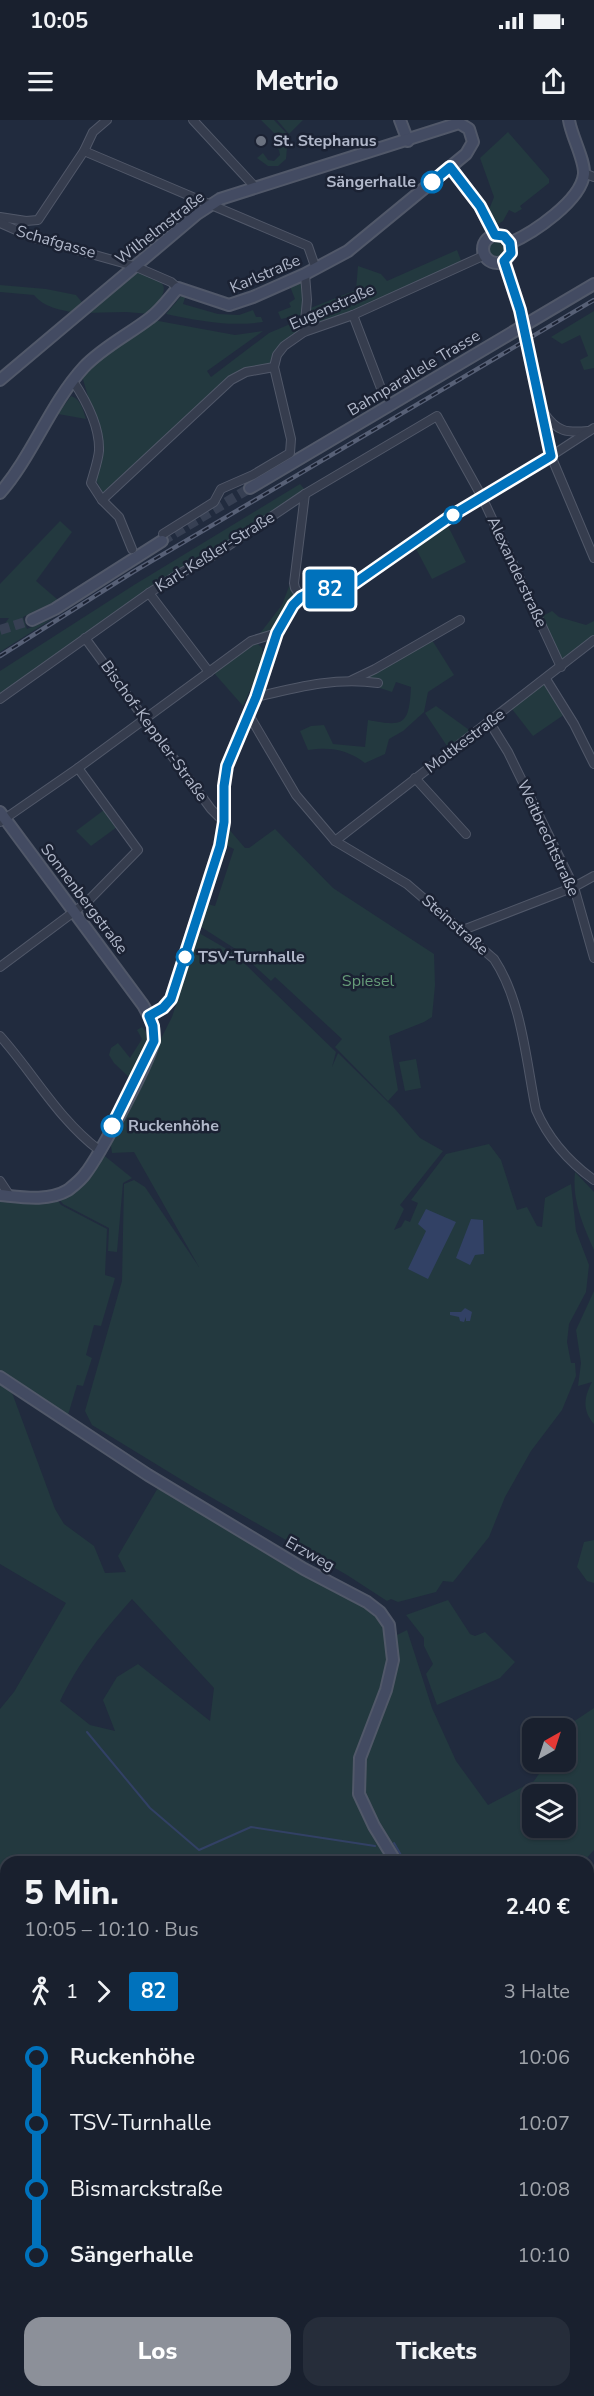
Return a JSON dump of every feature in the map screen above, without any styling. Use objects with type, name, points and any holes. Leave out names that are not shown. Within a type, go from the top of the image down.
[{"type":"street","points":[[0,217],[26,221],[38,220],[84,151],[93,132],[107,120]]},
{"type":"street","points":[[193,120],[256,188]]},
{"type":"street","points":[[399,120],[408,141]]},
{"type":"street","points":[[510,243],[532,232],[573,198],[589,175],[569,120]]},
{"type":"street","name":"Wilhelmstraße","points":[[0,380],[210,205],[459,123],[469,129]]},
{"type":"street","name":"Karlstraße","points":[[178,288],[229,306],[316,269],[348,251],[450,167],[472,146],[469,129]]},
{"type":"street","points":[[84,151],[308,246],[316,269]]},
{"type":"street","points":[[450,167],[480,206],[495,235]]},
{"type":"street","name":"Schafgasse","points":[[0,223],[34,238],[134,266],[171,282],[178,288]]},
{"type":"street","points":[[495,235],[504,236],[510,243],[511,253],[504,261],[494,262],[485,255],[486,241],[495,235]]},
{"type":"street","name":"Eugenstraße","points":[[274,366],[284,346],[304,332],[353,315],[485,255]]},
{"type":"street","points":[[504,261],[520,310]]},
{"type":"street","points":[[304,332],[307,300],[305,274]]},
{"type":"street","name":"Bahnparallele Trasse","points":[[250,488],[594,284]]},
{"type":"street","points":[[0,493],[26,459],[73,381],[99,352],[153,317],[178,288]]},
{"type":"street","points":[[353,315],[382,391]]},
{"type":"street","points":[[530,358],[551,456],[584,539],[594,558]]},
{"type":"street","points":[[32,620],[55,609],[214,502],[221,489],[253,475],[290,453],[291,439],[274,366],[246,372],[231,381],[102,500]]},
{"type":"street","points":[[73,381],[86,402],[99,439],[99,454],[91,483],[102,500],[119,517],[132,549]]},
{"type":"street","points":[[540,407],[558,429],[573,432],[591,429]]},
{"type":"street","name":"Karl-Keßler-Straße","points":[[0,699],[178,574],[216,554],[305,494],[437,416]]},
{"type":"street","name":"Alexanderstraße","points":[[437,416],[482,497],[561,667]]},
{"type":"street","points":[[0,1181],[5,1195],[39,1198],[67,1190],[84,1175],[127,1100],[154,1041],[153,1026],[149,1016],[163,1008],[171,999],[220,846],[224,822],[224,786],[227,766],[256,697],[277,633],[293,605],[309,593],[355,583],[482,497],[591,429]]},
{"type":"street","points":[[301,597],[294,588],[294,584],[305,494]]},
{"type":"street","points":[[584,539],[594,533]]},
{"type":"street","points":[[149,593],[209,672]]},
{"type":"street","points":[[352,680],[460,620]]},
{"type":"street","points":[[2,818],[78,768],[251,641],[277,633]]},
{"type":"street","name":"Bischof-Keppler-Straße","points":[[85,638],[211,809],[224,822]]},
{"type":"street","name":"Moltkestraße","points":[[335,842],[594,640]]},
{"type":"street","points":[[546,679],[569,716],[594,764]]},
{"type":"street","points":[[256,697],[306,685],[352,680],[378,683]]},
{"type":"street","name":"Steinstraße","points":[[249,714],[296,795],[335,842],[407,884],[494,959],[503,972],[517,1016],[540,1120],[563,1152],[594,1179]]},
{"type":"street","name":"Weitbrechtstraße","points":[[490,723],[508,752],[574,887],[594,958]]},
{"type":"street","points":[[2,962],[74,912],[126,865],[138,850],[78,768]]},
{"type":"street","points":[[415,778],[466,834]]},
{"type":"street","name":"Sonnenbergstraße","points":[[2,818],[149,1016]]},
{"type":"street","points":[[463,930],[574,887],[594,876]]},
{"type":"street","points":[[0,1036],[78,1135],[99,1150]]},
{"type":"street","name":"Erzweg","points":[[0,1377],[148,1475],[295,1564],[367,1602],[380,1612],[389,1625],[393,1660],[386,1690],[360,1758],[359,1794],[374,1826],[392,1856]]},
{"type":"green space","points":[[261,120],[274,120],[290,137],[283,143],[287,148],[286,159],[278,166],[268,166],[257,158],[263,153],[268,160],[274,161],[280,155],[279,150],[273,145],[280,139]]},
{"type":"green space","points":[[277,120],[303,120],[289,134]]},
{"type":"green space","points":[[508,132],[549,179],[549,183],[520,206],[522,209],[515,213],[509,210],[503,221],[492,228],[487,215],[494,197],[480,158]]},
{"type":"green space","points":[[497,238],[505,241],[508,249],[505,257],[497,260],[489,257],[486,249],[489,241]]},
{"type":"green space","points":[[457,250],[462,263],[352,314],[306,330],[308,309],[356,290],[358,266],[381,274],[387,281]]},
{"type":"green space","points":[[134,268],[153,277],[163,285],[162,296],[150,314],[82,313]]},
{"type":"green space","points":[[304,277],[304,314],[281,319],[278,312],[291,307],[289,303],[295,299],[289,284]]},
{"type":"green space","points":[[0,285],[46,289],[76,295],[85,306],[75,313],[64,311],[47,305],[34,295],[0,292]]},
{"type":"green space","points":[[182,295],[186,295],[183,304],[218,314],[239,315],[253,310],[256,317],[261,317],[263,322],[226,324],[166,314]]},
{"type":"green space","points":[[594,311],[594,368],[584,370],[580,360],[588,356],[580,335],[562,344],[551,337]]},
{"type":"green space","points":[[302,319],[301,331],[271,364],[245,369],[228,377],[103,493],[96,480],[104,451],[82,376],[86,369],[153,320],[235,335],[263,331],[207,371],[211,377],[269,333]]},
{"type":"green space","points":[[71,396],[79,402],[86,419],[58,414]]},
{"type":"green space","points":[[300,484],[307,492],[0,697],[0,671],[134,585]]},
{"type":"green space","points":[[60,521],[72,532],[36,581],[58,600],[23,617],[27,629],[52,619],[0,652],[0,630],[9,618],[0,618],[0,584]]},
{"type":"green space","points":[[447,524],[466,562],[432,579],[414,545]]},
{"type":"green space","points":[[293,576],[299,596],[275,630],[258,636],[282,605]]},
{"type":"green space","points":[[552,611],[559,617],[586,625],[594,621],[594,635],[562,661],[541,617]]},
{"type":"green space","points":[[432,640],[454,675],[428,692],[424,712],[403,731],[389,739],[385,754],[365,763],[338,750],[308,750],[300,731],[311,726],[324,725],[333,744],[365,747],[368,720],[397,723],[402,720],[409,709],[411,687],[396,682],[392,692],[380,688],[380,680],[361,678]]},
{"type":"green space","points":[[258,644],[262,648],[263,661],[243,706],[214,673],[252,645]]},
{"type":"green space","points":[[545,682],[565,714],[533,736],[512,709]]},
{"type":"green space","points":[[436,706],[472,732],[449,749],[425,713]]},
{"type":"green space","points":[[104,810],[117,827],[91,846],[76,831]]},
{"type":"green space","name":"Spiesel","points":[[227,827],[245,848],[249,848],[275,829],[333,888],[434,954],[435,985],[432,1017],[389,1036],[398,1090],[388,1101],[335,1047],[342,1039],[275,977],[271,981],[237,950],[198,925],[204,903],[215,906],[234,849],[223,844]]},
{"type":"green space","points":[[199,933],[232,952],[336,1052],[332,1067],[338,1053],[395,1109],[420,1138],[443,1151],[400,1205],[404,1209],[394,1230],[401,1227],[405,1220],[410,1222],[418,1203],[411,1200],[446,1154],[489,1144],[501,1160],[517,1210],[527,1207],[537,1226],[542,1227],[545,1198],[571,1184],[576,1231],[589,1265],[586,1292],[569,1324],[567,1342],[571,1363],[575,1363],[576,1376],[562,1410],[531,1451],[505,1497],[489,1537],[453,1582],[443,1581],[436,1592],[398,1602],[391,1599],[387,1601],[347,1575],[195,1488],[92,1425],[85,1411],[122,1281],[124,1184],[134,1180],[145,1187],[199,1267],[134,1152],[112,1153],[110,1139],[172,1017]]},
{"type":"green space","points":[[142,1027],[146,1032],[148,1045],[132,1080],[109,1055],[111,1048],[118,1043],[130,1058],[142,1039],[137,1030]]},
{"type":"green space","points":[[416,1059],[421,1088],[405,1091],[399,1062]]},
{"type":"green space","points":[[101,1153],[132,1178],[123,1183],[117,1252],[108,1251],[109,1228],[63,1204],[58,1198]]},
{"type":"green space","points":[[575,1172],[594,1192],[594,1250],[577,1203]]},
{"type":"green space","points":[[0,1196],[56,1198],[61,1205],[107,1229],[105,1275],[115,1278],[101,1326],[94,1325],[86,1355],[92,1358],[83,1386],[77,1385],[68,1415],[0,1371]]},
{"type":"green space","points":[[594,1291],[594,1424],[586,1409],[587,1393],[592,1382],[578,1386],[581,1363],[576,1330]]},
{"type":"green space","points":[[0,1381],[11,1390],[55,1509],[64,1524],[94,1546],[105,1573],[126,1572],[118,1556],[159,1486],[267,1552],[367,1609],[383,1623],[385,1641],[407,1630],[432,1708],[456,1761],[488,1805],[522,1787],[522,1838],[576,1838],[576,1784],[528,1784],[534,1781],[540,1772],[576,1772],[576,1720],[594,1708],[594,1850],[589,1856],[0,1856],[0,1709],[14,1692],[66,1603],[0,1564]],"holes":[[[132,1599],[214,1688],[210,1721],[138,1664],[117,1677],[103,1700],[115,1731],[90,1725],[60,1701],[92,1647]]]},
{"type":"green space","points":[[594,1540],[594,1583],[587,1581],[577,1567],[584,1542]]},
{"type":"green space","points":[[448,1600],[470,1634],[475,1636],[485,1632],[515,1662],[500,1678],[437,1705],[426,1674],[433,1664],[424,1646],[424,1638],[406,1615]]},
{"type":"water","points":[[426,1209],[456,1222],[428,1279],[408,1269],[426,1231],[418,1224]]},
{"type":"water","points":[[471,1219],[483,1220],[484,1254],[475,1255],[470,1265],[456,1258]]},
{"type":"water","points":[[465,1308],[472,1312],[470,1321],[466,1321],[466,1317],[464,1322],[460,1321],[459,1317],[450,1315],[450,1312],[461,1312]]},
{"type":"waterway","points":[[87,1732],[150,1808],[199,1850],[251,1827],[375,1846]]},
{"type":"waterway","points":[[394,1843],[402,1856]]},
{"type":"tunnel","points":[[520,310],[530,358]]},
{"type":"tunnel","points":[[162,541],[250,488]]},
{"type":"tunnel","points":[[0,630],[32,620]]},
{"type":"railway","points":[[0,656],[133,572],[594,300]]},
{"type":"bus line","name":"82","points":[[112,1126],[127,1100],[154,1041],[153,1026],[149,1016],[163,1008],[171,999],[220,846],[224,822],[224,786],[227,766],[256,697],[277,633],[293,605],[309,593],[346,586],[366,577],[451,516],[551,456],[520,310],[512,279],[504,261],[511,253],[510,243],[504,236],[495,235],[487,216],[450,167],[432,182]]},
{"type":"place","name":"St. Stephanus","points":[[261,141]]},
{"type":"place","name":"Sängerhalle","points":[[432,182]]},
{"type":"place","name":"TSV-Turnhalle","points":[[185,957]]},
{"type":"place","name":"Ruckenhöhe","points":[[112,1126]]}]
